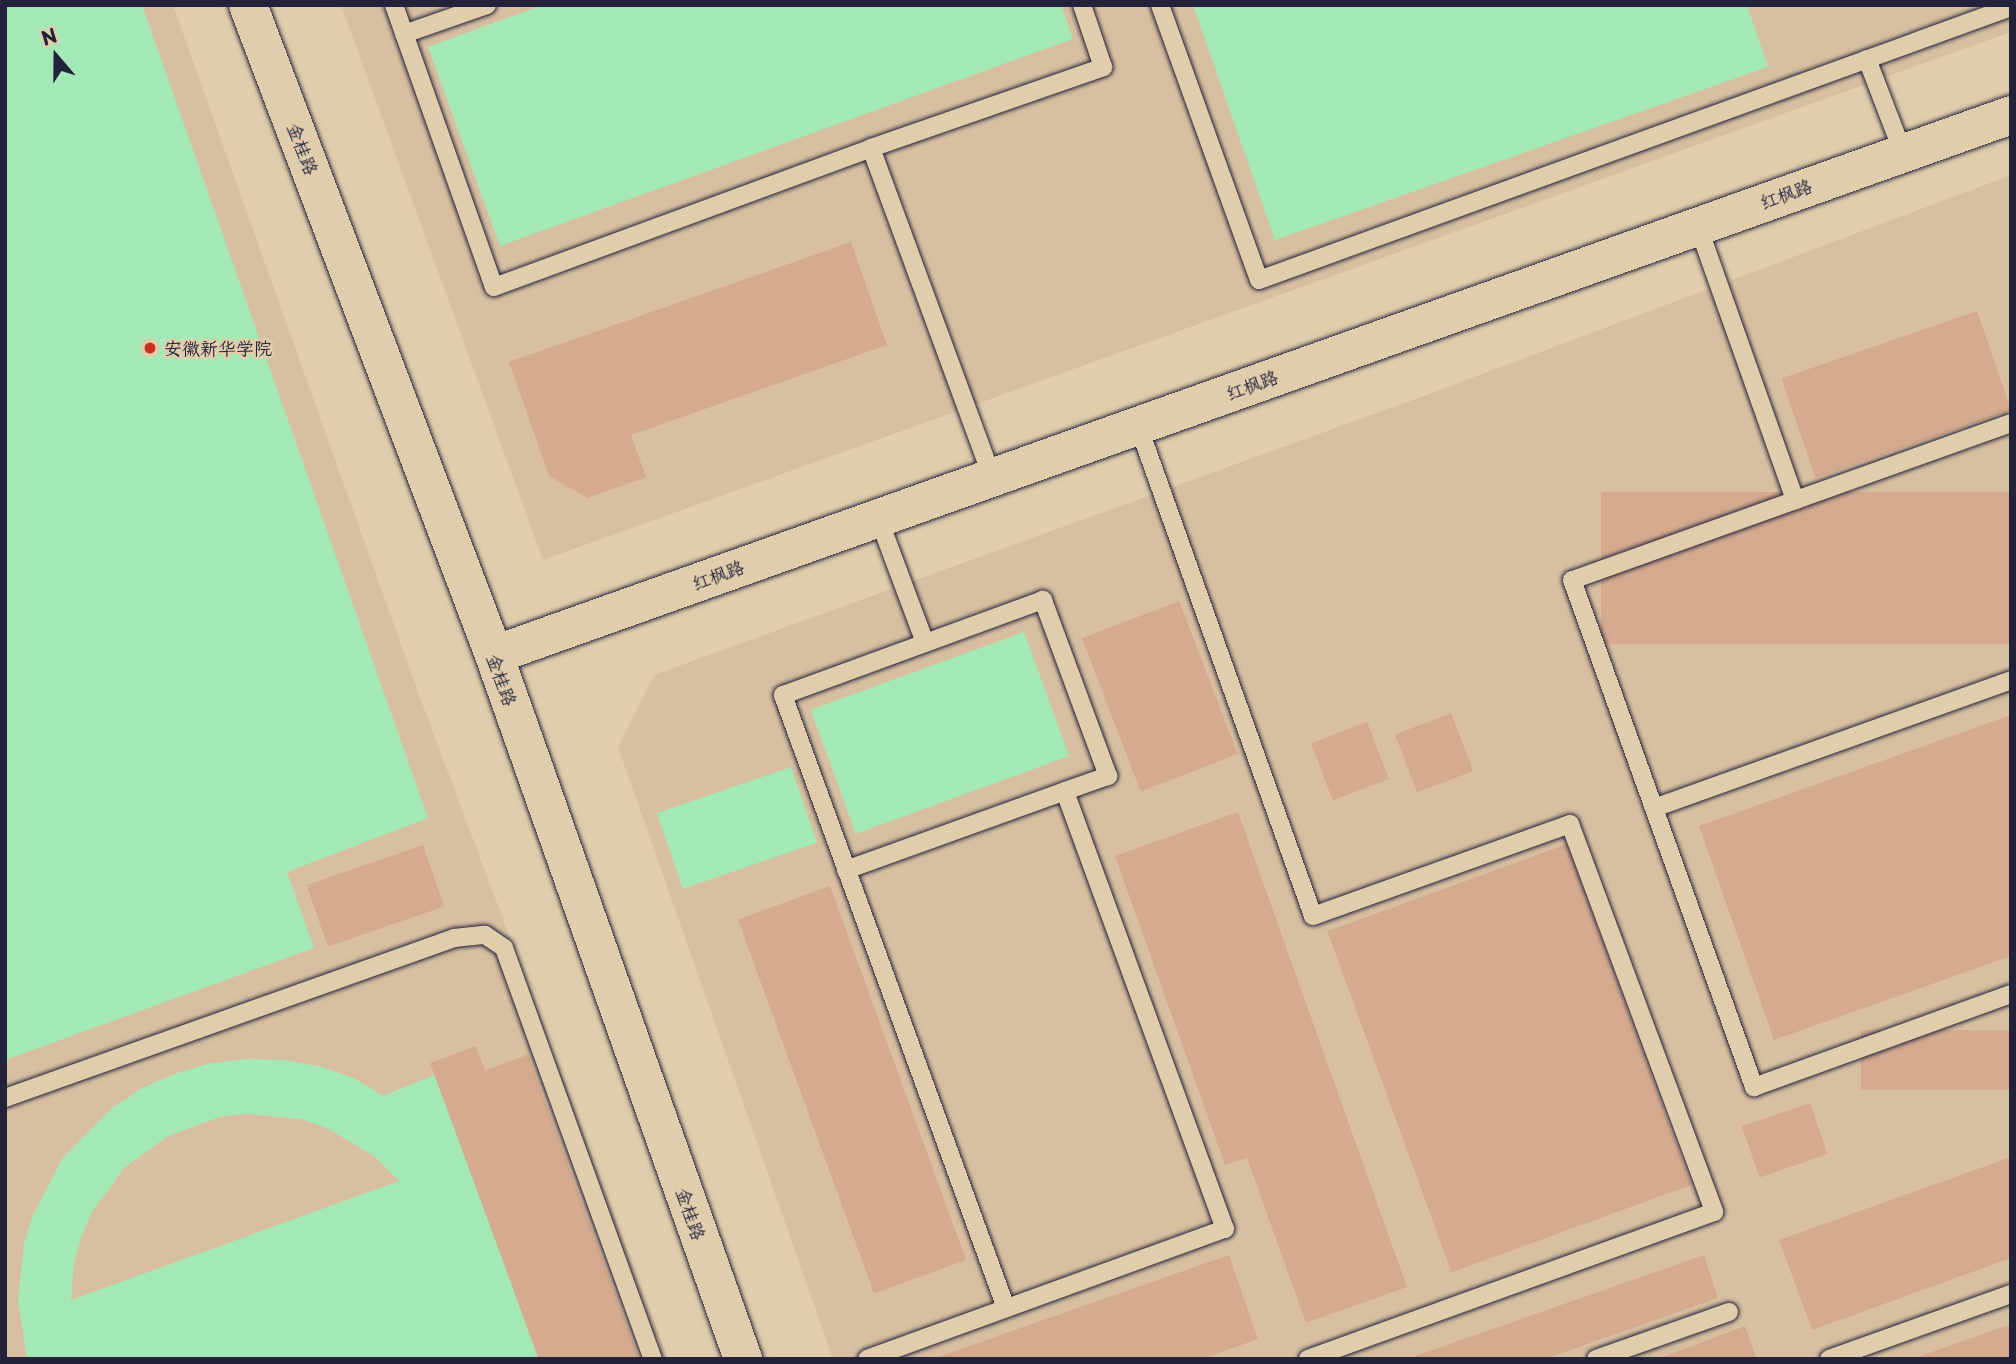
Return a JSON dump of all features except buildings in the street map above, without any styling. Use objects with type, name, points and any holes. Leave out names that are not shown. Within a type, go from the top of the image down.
[{"type":"street","name":"金桂路","points":[[248,5],[494,655],[743,1359]]},
{"type":"street","name":"红枫路","points":[[494,655],[2011,115]]},
{"type":"lane","points":[[394,5],[494,287],[871,148],[1103,67],[1082,5]]},
{"type":"lane","points":[[404,34],[487,5]]},
{"type":"lane","points":[[1160,5],[1259,280],[2011,7]]},
{"type":"lane","points":[[1867,59],[1903,153]]},
{"type":"lane","points":[[871,148],[992,477]]},
{"type":"lane","points":[[1698,226],[1795,500]]},
{"type":"lane","points":[[2011,423],[1572,580],[1754,1087],[2011,994]]},
{"type":"lane","points":[[1138,425],[1314,916],[1570,824],[1714,1212],[1308,1359]]},
{"type":"lane","points":[[878,517],[926,643]]},
{"type":"lane","points":[[846,870],[1108,776],[1043,600],[783,695],[846,870],[1006,1307]]},
{"type":"lane","points":[[1654,808],[2011,680]]},
{"type":"lane","points":[[867,1359],[1225,1228],[1065,791]]},
{"type":"lane","points":[[5,1098],[454,937],[485,934],[504,948],[653,1359]]},
{"type":"lane","points":[[1829,1359],[2011,1294]]},
{"type":"lane","points":[[1596,1359],[1729,1312]]},
{"type":"shaded area","name":"安徽新华学院","points":[[5,5],[173,5],[418,692],[668,1359],[5,1359]]},
{"type":"shaded area","points":[[341,5],[2011,5],[2011,32],[543,560]]},
{"type":"shaded area","points":[[2011,175],[2011,1359],[833,1359],[618,747],[654,675],[1429,394]]},
{"type":"green space","points":[[5,5],[142,5],[428,818],[287,872],[314,948],[5,1060]]},
{"type":"green space","points":[[543,5],[1061,5],[1073,39],[500,246],[428,47]]},
{"type":"green space","points":[[1193,5],[1747,5],[1768,67],[1275,240]]},
{"type":"green space","points":[[1024,632],[1069,756],[856,834],[811,710]]},
{"type":"green space","points":[[791,767],[817,843],[683,889],[657,813]]},
{"type":"green space","points":[[248,1059],[284,1060],[322,1067],[356,1079],[383,1096],[436,1074],[538,1359],[27,1359],[18,1299],[24,1244],[32,1217],[62,1159],[112,1108],[142,1088],[177,1073],[211,1063]],"holes":[[[247,1114],[301,1119],[327,1128],[374,1156],[399,1181],[71,1300],[74,1264],[81,1238],[92,1212],[124,1168],[168,1136],[220,1117]]]},
{"type":"place","name":"安徽新华学院","points":[[150,348]]}]
